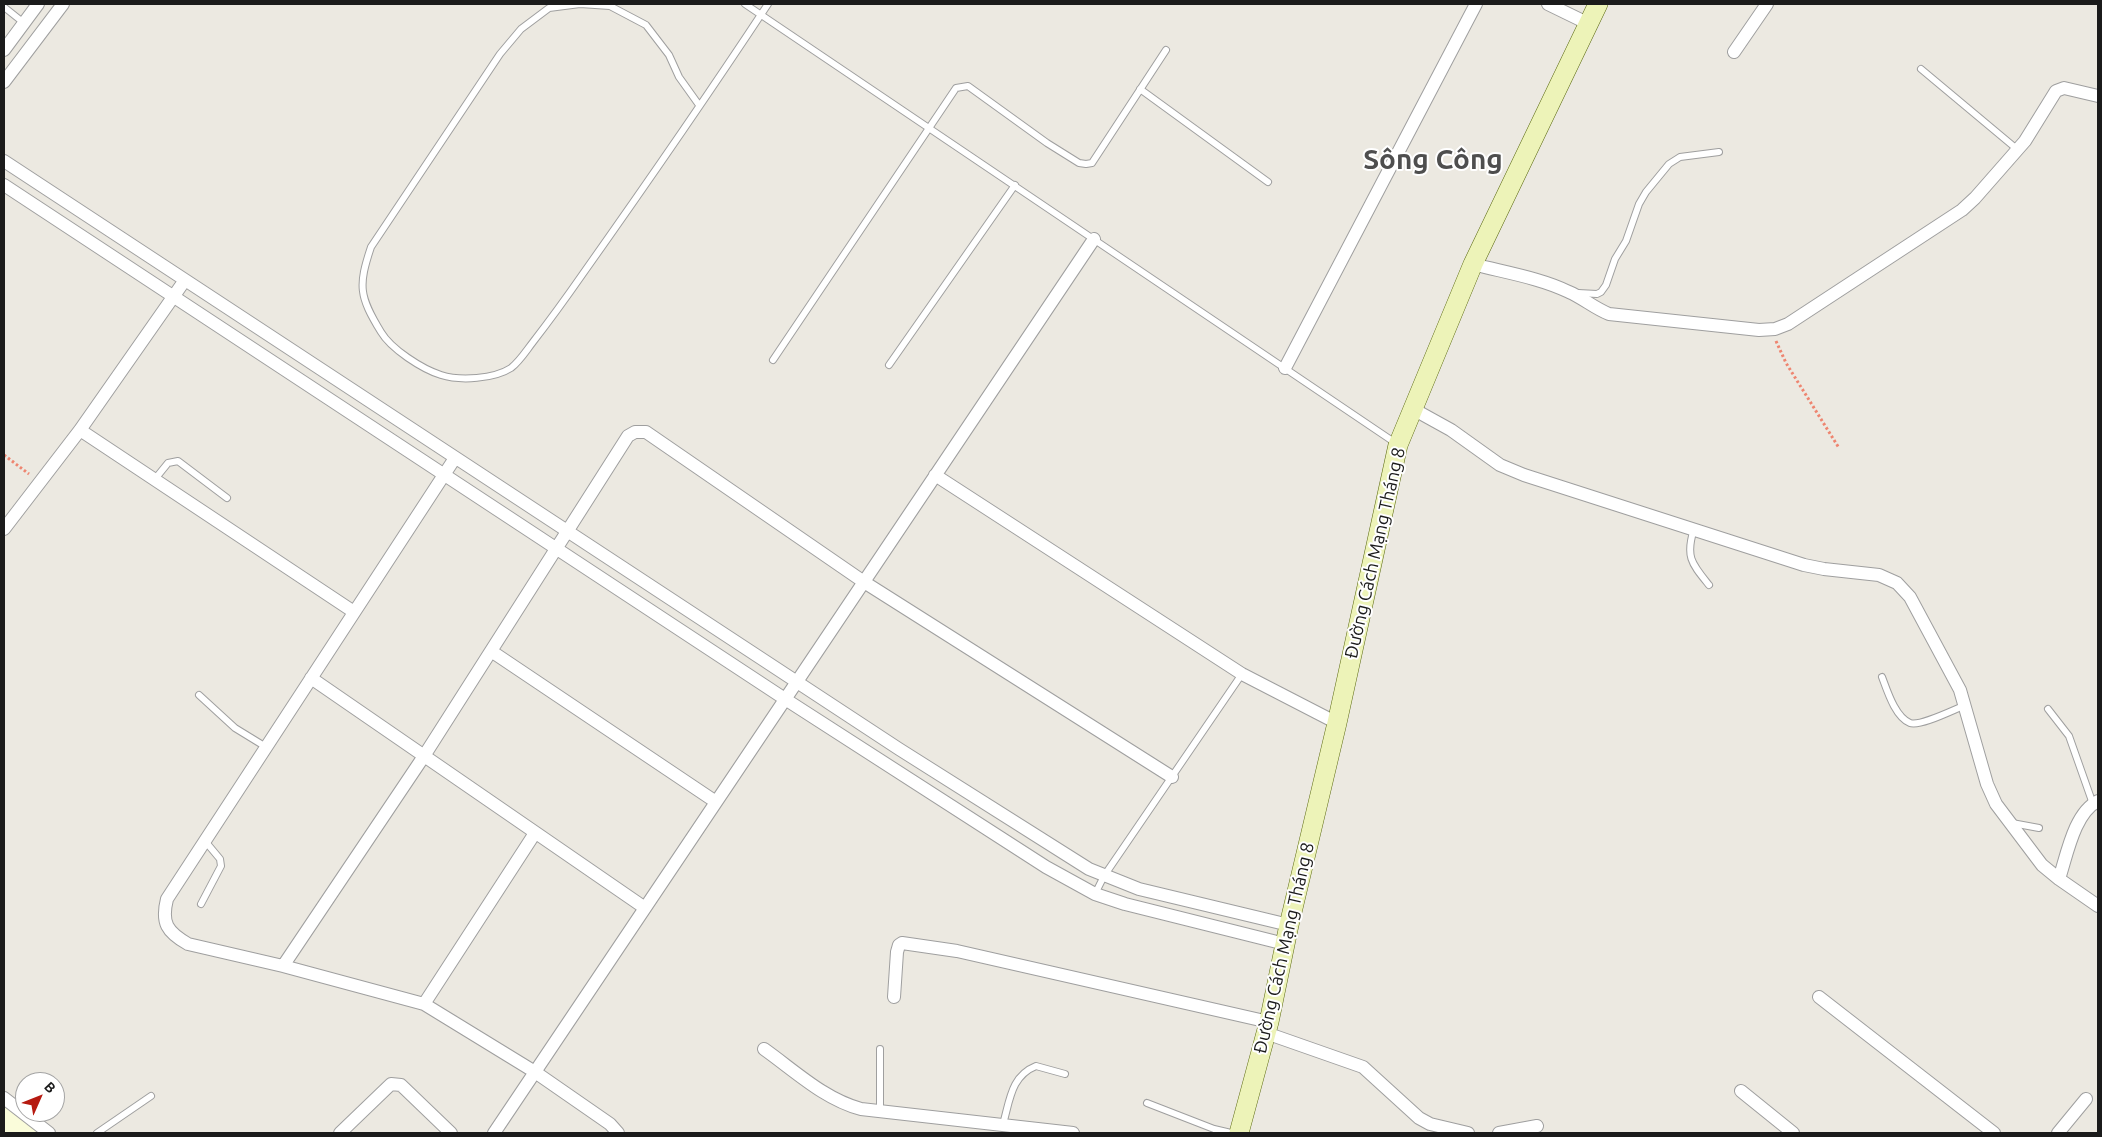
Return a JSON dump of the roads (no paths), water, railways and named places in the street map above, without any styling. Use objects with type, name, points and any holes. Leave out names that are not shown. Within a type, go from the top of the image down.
[{"type":"street","points":[[4,50],[38,4]]},
{"type":"street","points":[[4,82],[62,4]]},
{"type":"street","points":[[1285,368],[1476,4]]},
{"type":"street","points":[[1548,4],[1587,23]]},
{"type":"street","name":"Đường Cách Mạng Tháng 8","points":[[1239,1133],[1267,1027],[1337,723],[1398,445],[1473,264],[1587,23],[1598,4]]},
{"type":"street","points":[[1734,52],[1767,4]]},
{"type":"street","points":[[1473,264],[1569,292],[1596,309],[1609,314],[1759,330],[1775,329],[1788,324],[1962,210],[2018,150],[2036,127],[2051,96],[2060,88],[2098,96]]},
{"type":"street","points":[[4,161],[796,682],[1089,869],[1139,888],[1289,925]]},
{"type":"street","points":[[4,185],[785,699],[1046,867],[1095,894],[1125,904],[1285,944]]},
{"type":"street","points":[[63,224],[75,208]]},
{"type":"street","points":[[494,1133],[1094,238]]},
{"type":"street","points":[[4,529],[80,430],[185,280]]},
{"type":"street","points":[[1413,408],[1451,430],[1500,465],[1524,476],[1804,565],[1879,575],[1897,583],[1910,597],[1960,690],[1966,705],[1986,784],[1996,804],[2042,865],[2098,906]]},
{"type":"street","points":[[80,430],[354,612]]},
{"type":"street","points":[[283,966],[424,756],[628,436],[635,432],[646,432],[864,582],[1172,777]]},
{"type":"street","points":[[455,458],[167,899],[164,914],[167,928],[176,937],[188,944],[283,966],[424,1004],[535,1072],[610,1124],[618,1133]]},
{"type":"street","points":[[935,475],[1242,674],[1337,723]]},
{"type":"street","points":[[491,651],[716,802]]},
{"type":"street","points":[[311,678],[645,908]]},
{"type":"street","points":[[888,766],[899,749]]},
{"type":"street","points":[[2059,879],[2080,820],[2090,805],[2096,802]]},
{"type":"street","points":[[424,1004],[535,833]]},
{"type":"street","points":[[894,997],[898,945],[902,943],[957,951],[1267,1027],[1362,1067],[1418,1118],[1430,1124],[1468,1133]]},
{"type":"street","points":[[1819,997],[1994,1133]]},
{"type":"street","points":[[764,1049],[831,1098],[845,1105],[880,1111],[1073,1133]]},
{"type":"street","points":[[340,1133],[391,1084],[396,1083],[401,1085],[451,1133]]},
{"type":"street","points":[[1741,1091],[1793,1133]]},
{"type":"street","points":[[2058,1133],[2086,1099]]},
{"type":"street","points":[[5,1101],[49,1133]]},
{"type":"street","points":[[1499,1133],[1537,1126]]},
{"type":"lane","points":[[699,105],[679,77],[669,54],[646,25],[610,6],[580,4],[549,8],[521,29],[500,54],[371,247],[363,272],[362,293],[371,315],[385,339],[415,362],[442,376],[485,379],[510,368],[522,357],[546,325],[637,197],[768,4]]},
{"type":"lane","points":[[745,4],[1398,445]]},
{"type":"lane","points":[[4,7],[24,23]]},
{"type":"lane","points":[[773,360],[956,88],[968,86],[1047,143],[1079,163],[1092,163],[1166,50]]},
{"type":"lane","points":[[1921,69],[2018,150]]},
{"type":"lane","points":[[1140,89],[1268,182]]},
{"type":"lane","points":[[1569,292],[1597,294],[1601,292],[1626,241],[1639,204],[1646,192],[1669,164],[1686,156],[1719,152]]},
{"type":"lane","points":[[889,365],[1015,185]]},
{"type":"lane","points":[[155,479],[168,463],[178,461],[227,498]]},
{"type":"lane","points":[[1694,530],[1688,553],[1695,569],[1709,585]]},
{"type":"lane","points":[[1095,894],[1104,876],[1242,674]]},
{"type":"lane","points":[[1882,677],[1893,705],[1910,724],[1919,723],[1966,705]]},
{"type":"lane","points":[[199,695],[235,728],[266,747]]},
{"type":"lane","points":[[2048,709],[2069,736],[2096,802]]},
{"type":"lane","points":[[2008,822],[2039,828]]},
{"type":"lane","points":[[201,904],[222,866],[220,859],[205,841]]},
{"type":"lane","points":[[880,1048],[880,1111]]},
{"type":"lane","points":[[1003,1124],[1016,1082],[1022,1074],[1036,1066],[1065,1074]]},
{"type":"lane","points":[[97,1133],[151,1096]]},
{"type":"lane","points":[[1147,1103],[1214,1129],[1231,1133]]},
{"type":"district","name":"Sông Công","points":[[1433,160]]}]
